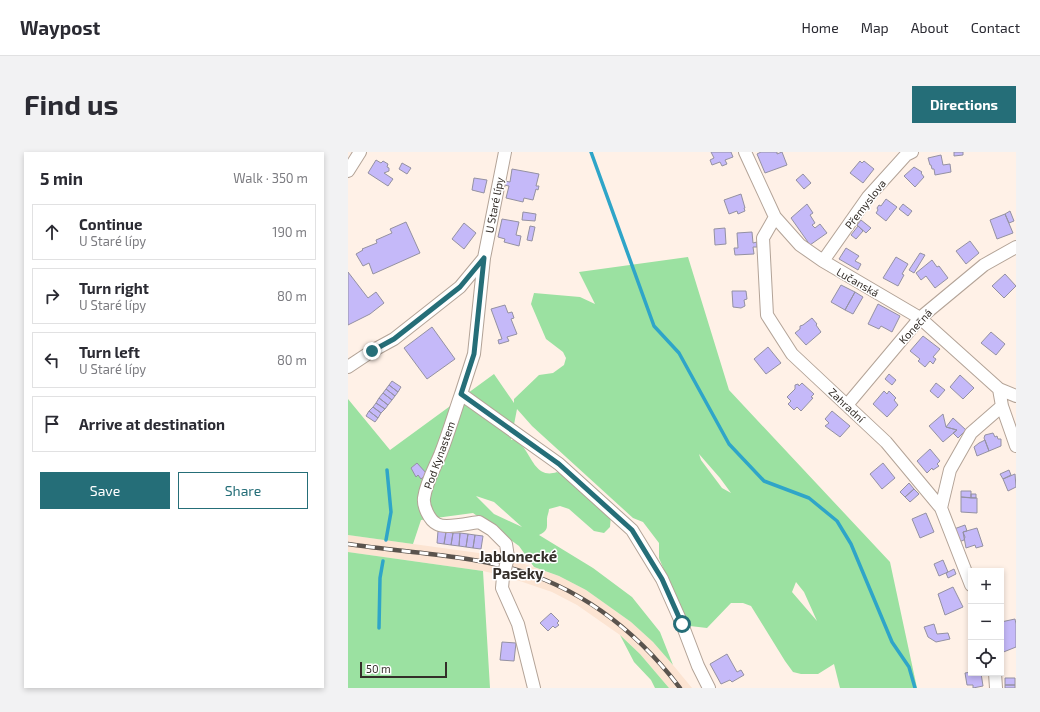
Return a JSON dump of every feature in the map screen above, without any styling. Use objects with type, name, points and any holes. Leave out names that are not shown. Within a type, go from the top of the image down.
[{"type":"street","points":[[348,171],[360,152]]},
{"type":"street","name":"U Staré lípy","points":[[461,394],[474,354],[484,258],[505,152]]},
{"type":"street","name":"Lučanská","points":[[746,152],[775,217],[800,245],[823,262],[920,318],[999,389],[1016,396]]},
{"type":"street","name":"Přemyslova","points":[[823,262],[868,197],[906,155],[912,152]]},
{"type":"street","name":"Zahradní","points":[[775,217],[763,238],[767,315],[792,354],[886,442],[941,508],[968,577]]},
{"type":"street","name":"Konečná","points":[[847,405],[920,318],[984,265],[1016,246]]},
{"type":"street","name":"U Staré lípy","points":[[348,367],[394,339],[460,287],[484,258]]},
{"type":"street","points":[[999,389],[1002,406],[1016,446]]},
{"type":"street","points":[[461,394],[559,464],[632,530],[662,579],[682,624],[698,666],[709,688]]},
{"type":"street","name":"Pod Kynastem","points":[[461,394],[440,454],[426,486],[424,499],[425,507],[432,520],[438,525],[448,526],[479,522],[492,530],[506,544],[508,557],[502,588],[518,624],[534,688]]},
{"type":"street","points":[[941,508],[950,470],[971,433],[1002,406]]},
{"type":"street","points":[[995,676],[996,688]]},
{"type":"shaded area","points":[[348,535],[486,554],[510,559],[559,576],[586,590],[631,622],[653,642],[692,688],[669,688],[640,654],[620,635],[577,605],[552,592],[505,576],[483,571],[348,552]]},
{"type":"green space","points":[[688,257],[729,390],[890,562],[917,688],[840,688],[834,664],[818,674],[801,674],[793,672],[751,606],[743,603],[731,603],[707,628],[690,626],[659,558],[659,543],[643,522],[633,518],[532,426],[517,409],[511,440],[516,439],[538,469],[546,473],[557,472],[575,483],[611,515],[610,527],[604,533],[594,531],[569,509],[560,506],[549,509],[546,529],[539,535],[593,568],[632,597],[660,632],[673,665],[653,642],[631,622],[586,590],[559,576],[534,567],[519,546],[473,513],[421,520],[413,544],[348,535],[348,399],[390,450],[494,374],[514,403],[514,399],[539,375],[553,373],[564,365],[566,358],[563,352],[546,339],[531,304],[534,293],[580,297],[595,304],[579,272]],"holes":[[[699,454],[720,478],[731,493],[722,488],[701,460]],[[476,496],[494,502],[522,527],[494,514]],[[796,582],[804,592],[817,621],[792,592]]]},
{"type":"green space","points":[[348,552],[483,571],[490,688],[348,688]]},
{"type":"green space","points":[[620,635],[640,654],[669,688],[655,688],[651,680],[634,662]]},
{"type":"building","points":[[711,152],[731,152],[733,157],[725,160],[727,164],[722,166],[720,162],[712,165],[710,160],[714,158]]},
{"type":"building","points":[[761,152],[777,152],[777,154],[782,152],[787,165],[765,173],[757,154]]},
{"type":"building","points":[[954,152],[963,152],[963,155],[954,156]]},
{"type":"building","points":[[941,155],[943,165],[950,164],[951,172],[935,175],[934,169],[932,169],[928,158]]},
{"type":"building","points":[[376,160],[381,163],[383,161],[388,164],[387,167],[389,168],[389,171],[384,173],[393,179],[388,186],[368,173]]},
{"type":"building","points":[[860,161],[862,163],[864,161],[874,169],[863,183],[850,173]]},
{"type":"building","points":[[402,163],[411,168],[407,174],[399,169]]},
{"type":"building","points":[[914,167],[922,172],[921,173],[924,177],[915,187],[904,176]]},
{"type":"building","points":[[512,169],[539,174],[536,186],[539,186],[538,190],[536,189],[533,200],[524,198],[523,202],[506,198],[509,186],[504,185],[505,181],[510,182]]},
{"type":"building","points":[[803,174],[811,183],[804,189],[796,180]]},
{"type":"building","points":[[474,178],[487,180],[484,193],[472,190]]},
{"type":"building","points":[[741,194],[745,211],[738,214],[737,211],[729,214],[724,200]]},
{"type":"building","points":[[886,199],[897,207],[886,221],[876,213],[879,205],[881,206]]},
{"type":"building","points":[[807,204],[813,213],[810,215],[815,223],[812,225],[815,228],[820,224],[827,233],[810,245],[791,218]]},
{"type":"building","points":[[903,204],[912,211],[908,216],[899,209]]},
{"type":"building","points":[[1010,211],[1014,221],[1009,223],[1005,214]]},
{"type":"building","points":[[523,212],[536,214],[535,221],[522,220]]},
{"type":"building","points":[[1005,214],[1013,233],[997,239],[990,220]]},
{"type":"building","points":[[502,219],[519,222],[516,235],[521,236],[519,246],[504,242],[505,239],[498,237]]},
{"type":"building","points":[[861,220],[871,228],[866,233],[857,225]]},
{"type":"building","points":[[406,222],[420,253],[373,274],[369,263],[363,266],[356,254],[363,250],[362,249],[377,243],[376,240],[392,233],[390,229]]},
{"type":"building","points":[[464,223],[476,233],[464,249],[452,239]]},
{"type":"building","points":[[530,226],[535,227],[532,241],[527,240]]},
{"type":"building","points":[[858,226],[863,231],[856,239],[851,235]]},
{"type":"building","points":[[725,228],[726,244],[715,245],[714,229]]},
{"type":"building","points":[[752,232],[753,243],[757,242],[757,247],[753,247],[754,254],[735,255],[734,248],[738,248],[737,233]]},
{"type":"building","points":[[970,241],[979,253],[966,264],[956,251]]},
{"type":"building","points":[[846,248],[859,256],[855,261],[861,264],[858,270],[839,259]]},
{"type":"building","points":[[920,253],[925,255],[914,273],[909,270]]},
{"type":"building","points":[[896,257],[908,264],[902,274],[904,275],[898,286],[883,278]]},
{"type":"building","points":[[932,260],[937,267],[939,266],[948,278],[935,288],[926,276],[921,280],[916,273]]},
{"type":"building","points":[[348,272],[368,298],[376,292],[384,303],[370,314],[348,325]]},
{"type":"building","points":[[1005,274],[1016,286],[1004,298],[992,286]]},
{"type":"building","points":[[841,285],[855,292],[845,310],[831,302]]},
{"type":"building","points":[[732,291],[746,291],[747,299],[744,300],[745,306],[741,308],[733,307]]},
{"type":"building","points":[[855,292],[863,297],[853,314],[845,310]]},
{"type":"building","points":[[878,304],[900,316],[892,332],[881,326],[879,329],[868,324]]},
{"type":"building","points":[[505,305],[508,313],[512,312],[514,318],[511,319],[517,334],[507,337],[509,341],[499,344],[498,340],[502,339],[491,309]]},
{"type":"building","points":[[812,318],[821,332],[806,345],[795,333],[800,329],[800,326]]},
{"type":"building","points":[[432,327],[455,359],[427,379],[404,348]]},
{"type":"building","points":[[991,332],[1005,344],[996,355],[981,343]]},
{"type":"building","points":[[923,336],[940,349],[933,357],[936,359],[933,364],[930,361],[925,367],[918,361],[920,359],[910,351]]},
{"type":"building","points":[[768,347],[781,363],[766,374],[754,359]]},
{"type":"building","points":[[889,374],[896,380],[892,385],[885,379]]},
{"type":"building","points":[[960,375],[974,388],[963,399],[950,387]]},
{"type":"building","points":[[392,381],[401,387],[398,392],[389,385]]},
{"type":"building","points":[[802,383],[814,394],[811,397],[813,398],[801,411],[797,407],[794,410],[788,404],[791,401],[787,397],[795,389],[795,385],[798,384],[799,386]]},
{"type":"building","points":[[936,383],[945,390],[938,398],[930,391]]},
{"type":"building","points":[[389,385],[398,392],[395,396],[386,389]]},
{"type":"building","points":[[386,389],[395,396],[392,400],[383,393]]},
{"type":"building","points":[[884,391],[887,394],[889,391],[896,398],[894,400],[898,405],[887,417],[873,404]]},
{"type":"building","points":[[383,393],[392,400],[388,405],[379,398]]},
{"type":"building","points":[[379,398],[388,405],[385,409],[376,403]]},
{"type":"building","points":[[376,403],[385,409],[381,413],[373,407]]},
{"type":"building","points":[[373,407],[381,413],[378,418],[369,411]]},
{"type":"building","points":[[369,411],[378,418],[375,422],[366,416]]},
{"type":"building","points":[[832,411],[850,426],[840,437],[825,426],[829,423],[825,419]]},
{"type":"building","points":[[943,414],[946,427],[957,430],[943,442],[929,426]]},
{"type":"building","points":[[953,418],[966,430],[958,438],[953,433],[957,430],[946,427]]},
{"type":"building","points":[[993,433],[995,437],[997,436],[998,439],[1001,439],[1001,446],[989,451],[984,438],[985,435]]},
{"type":"building","points":[[985,440],[989,451],[977,456],[974,447]]},
{"type":"building","points":[[930,449],[940,461],[937,464],[939,466],[933,470],[932,468],[927,473],[917,461]]},
{"type":"building","points":[[417,463],[427,474],[421,479],[418,475],[416,477],[411,468]]},
{"type":"building","points":[[883,463],[895,478],[882,489],[870,474]]},
{"type":"building","points":[[1009,470],[1011,475],[1003,479],[1000,474]]},
{"type":"building","points":[[1015,474],[1016,487],[1008,491],[1003,479]]},
{"type":"building","points":[[909,483],[914,489],[905,497],[900,492]]},
{"type":"building","points":[[914,489],[919,494],[910,502],[905,497]]},
{"type":"building","points":[[961,491],[971,491],[971,498],[961,497]]},
{"type":"building","points":[[971,494],[976,494],[976,498],[971,498]]},
{"type":"building","points":[[961,497],[977,498],[977,513],[961,512]]},
{"type":"building","points":[[926,513],[934,532],[920,538],[912,519]]},
{"type":"building","points":[[965,525],[967,531],[963,532],[965,537],[964,540],[959,542],[954,529]]},
{"type":"building","points":[[977,528],[983,546],[976,548],[975,545],[966,548],[963,532]]},
{"type":"building","points":[[438,531],[446,532],[444,544],[437,543]]},
{"type":"building","points":[[446,532],[453,533],[451,545],[444,544]]},
{"type":"building","points":[[453,533],[460,533],[459,546],[451,545]]},
{"type":"building","points":[[460,533],[468,534],[466,547],[459,546]]},
{"type":"building","points":[[468,534],[475,535],[473,548],[466,547]]},
{"type":"building","points":[[475,535],[483,536],[481,549],[473,548]]},
{"type":"building","points":[[943,560],[948,572],[939,576],[934,564]]},
{"type":"building","points":[[954,569],[956,574],[948,578],[946,573]]},
{"type":"building","points":[[953,587],[963,607],[945,615],[938,594]]},
{"type":"building","points":[[551,613],[559,621],[557,623],[559,625],[555,628],[553,626],[548,631],[540,623]]},
{"type":"building","points":[[1015,619],[1016,647],[1004,652],[1004,640],[1004,621]]},
{"type":"building","points":[[934,624],[937,634],[948,633],[950,639],[936,642],[928,637],[924,627]]},
{"type":"building","points":[[502,642],[516,643],[514,661],[500,660]]},
{"type":"building","points":[[727,654],[737,672],[741,670],[744,675],[732,682],[730,680],[721,684],[710,664]]},
{"type":"building","points":[[968,672],[968,676],[981,676],[983,686],[973,688],[973,685],[967,685],[965,673]]},
{"type":"building","points":[[1005,678],[1015,678],[1015,685],[1005,685]]},
{"type":"building","points":[[1005,685],[1015,685],[1015,688],[1005,688]]},
{"type":"waterway","points":[[591,152],[654,326],[679,353],[729,444],[764,481],[809,498],[837,521],[851,544],[892,642],[909,667],[915,688]]},
{"type":"waterway","points":[[386,540],[391,512],[387,470]]},
{"type":"waterway","points":[[379,628],[380,578],[383,561]]},
{"type":"railway","points":[[348,544],[468,559],[507,567],[533,575],[581,598],[625,629],[663,667],[680,688]]},
{"type":"district","name":"Jablonecké Paseky","points":[[518,564]]},
{"type":"route","points":[[372,351],[394,339],[460,287],[484,258],[474,354],[461,394],[559,464],[632,530],[662,579],[682,624]]}]
